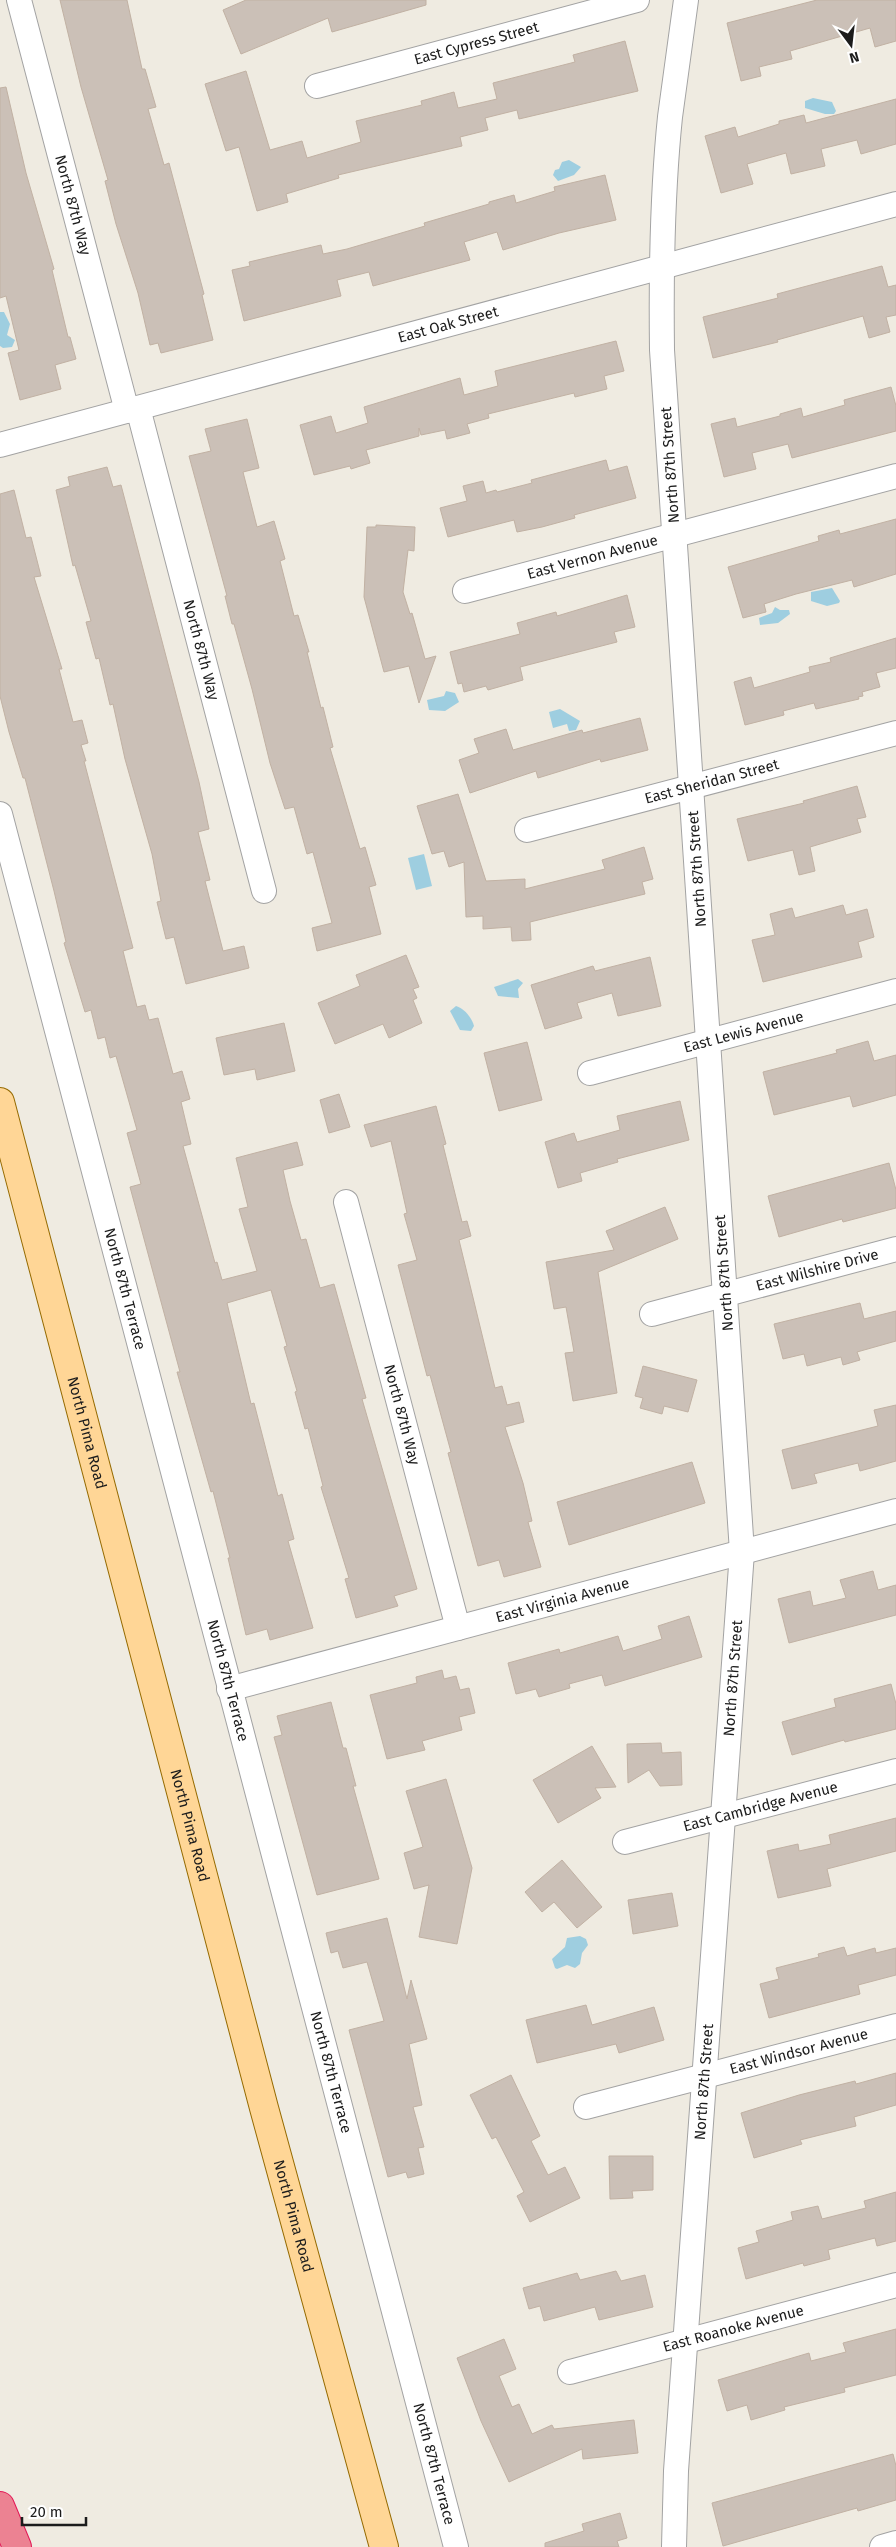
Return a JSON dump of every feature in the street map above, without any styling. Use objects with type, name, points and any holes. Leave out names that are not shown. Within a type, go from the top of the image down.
[{"type":"highway","points":[[0,2506],[18,2547]]},
{"type":"main road","name":"North Pima Road","points":[[0,1102],[264,2108],[384,2547]]},
{"type":"street","name":"North 87th Way","points":[[19,0],[264,891]]},
{"type":"street","name":"East Cypress Street","points":[[317,86],[637,0]]},
{"type":"street","name":"North 87th Street","points":[[674,2547],[676,2471],[742,1552],[662,350],[662,267],[670,118],[686,0]]},
{"type":"street","name":"East Oak Street","points":[[0,445],[896,204]]},
{"type":"street","name":"East Vernon Avenue","points":[[465,591],[896,476]]},
{"type":"street","name":"East Sheridan Street","points":[[528,830],[896,733]]},
{"type":"street","name":"North 87th Terrace","points":[[0,814],[456,2547]]},
{"type":"street","name":"East Lewis Avenue","points":[[590,1072],[896,991]]},
{"type":"street","name":"North 87th Way","points":[[346,1202],[458,1628]]},
{"type":"street","name":"East Wilshire Drive","points":[[652,1314],[896,1249]]},
{"type":"street","name":"East Virginia Avenue","points":[[229,1689],[896,1511]]},
{"type":"street","name":"East Cambridge Avenue","points":[[625,1842],[896,1770]]},
{"type":"street","name":"East Windsor Avenue","points":[[586,2108],[896,2026]]},
{"type":"street","name":"East Roanoke Avenue","points":[[570,2372],[896,2285]]},
{"type":"street","points":[[882,2547],[896,2543]]},
{"type":"water","points":[[813,98],[832,102],[836,111],[834,114],[825,114],[805,108],[805,101]]},
{"type":"water","points":[[569,160],[581,167],[574,175],[558,181],[553,175],[555,170],[559,169],[562,162]]},
{"type":"water","points":[[0,312],[4,312],[10,324],[7,335],[15,340],[12,347],[3,348],[0,346]]},
{"type":"water","points":[[832,588],[840,601],[839,603],[827,606],[811,601],[811,592]]},
{"type":"water","points":[[775,607],[780,610],[789,610],[790,614],[778,623],[760,625],[759,618],[772,613]]},
{"type":"water","points":[[446,691],[455,693],[459,702],[445,711],[429,710],[427,700],[444,696]]},
{"type":"water","points":[[560,709],[580,721],[576,730],[569,731],[567,724],[553,728],[549,712]]},
{"type":"water","points":[[424,854],[432,886],[416,890],[408,858]]},
{"type":"water","points":[[518,979],[523,983],[518,989],[519,998],[498,996],[494,987]]},
{"type":"water","points":[[456,1006],[465,1011],[471,1020],[474,1026],[471,1031],[460,1030],[450,1011]]},
{"type":"water","points":[[580,1936],[586,1939],[588,1945],[582,1953],[580,1964],[575,1968],[567,1965],[555,1968],[552,1959],[565,1947],[567,1938]]},
{"type":"building","points":[[60,0],[127,0],[142,69],[145,69],[156,107],[148,109],[164,165],[169,163],[204,294],[202,295],[213,340],[161,353],[158,343],[150,345],[138,293],[116,224],[105,181],[108,180],[81,87]]},
{"type":"building","points":[[246,0],[426,0],[426,5],[332,32],[328,18],[241,54],[223,10]]},
{"type":"building","points":[[817,0],[896,0],[896,41],[875,47],[870,28],[790,51],[792,59],[759,67],[761,76],[741,81],[727,23]]},
{"type":"building","points":[[625,41],[638,91],[519,119],[517,110],[485,118],[488,130],[460,137],[462,146],[338,175],[339,178],[286,194],[288,202],[257,211],[239,147],[226,151],[205,84],[246,71],[270,150],[302,141],[307,158],[361,142],[356,121],[422,105],[421,101],[454,92],[458,108],[497,99],[493,83],[575,62],[573,55]]},
{"type":"building","points":[[6,87],[26,173],[54,269],[52,270],[68,337],[70,337],[76,359],[55,365],[61,389],[20,400],[8,353],[19,350],[6,296],[0,298],[0,88]]},
{"type":"building","points":[[896,99],[896,144],[861,154],[857,140],[821,149],[825,166],[791,174],[786,153],[747,164],[753,184],[721,193],[705,136],[735,127],[738,137],[779,124],[779,121],[804,115],[806,123]]},
{"type":"building","points":[[605,175],[616,220],[559,233],[503,250],[497,232],[464,242],[470,260],[373,286],[369,272],[337,280],[341,296],[244,321],[232,270],[250,266],[249,262],[321,245],[323,254],[347,249],[425,226],[424,223],[489,204],[489,202],[514,195],[516,203],[555,191],[554,187]]},
{"type":"building","points":[[882,266],[888,287],[896,285],[896,315],[886,317],[890,332],[869,338],[863,316],[777,340],[778,342],[713,358],[703,317],[778,298],[777,294]]},
{"type":"building","points":[[616,341],[624,371],[604,376],[607,389],[575,397],[574,393],[488,414],[489,418],[467,424],[470,433],[447,439],[445,430],[421,435],[419,428],[419,436],[366,450],[370,463],[351,469],[350,466],[314,475],[300,425],[331,416],[336,433],[368,423],[364,407],[460,378],[464,395],[498,386],[495,371]]},
{"type":"building","points":[[891,387],[896,406],[896,431],[792,458],[788,444],[752,453],[756,469],[724,477],[711,424],[735,418],[737,427],[780,416],[780,414],[801,408],[803,417],[845,405],[844,400]]},
{"type":"building","points":[[247,419],[259,468],[243,472],[257,527],[274,521],[285,559],[280,561],[294,616],[298,615],[309,652],[307,652],[321,708],[323,707],[333,747],[330,748],[360,849],[365,847],[376,885],[369,887],[381,934],[317,951],[312,928],[332,923],[313,852],[307,854],[294,807],[285,809],[270,763],[189,456],[211,451],[205,429]]},
{"type":"building","points":[[606,460],[609,471],[627,466],[636,498],[574,515],[575,518],[542,527],[517,532],[514,520],[448,537],[440,508],[467,501],[463,486],[483,481],[486,493],[496,490],[497,492],[532,483],[531,480]]},
{"type":"building","points":[[107,467],[113,487],[121,485],[199,782],[209,829],[198,832],[210,880],[205,881],[223,951],[244,946],[249,968],[186,984],[174,937],[166,939],[157,902],[161,901],[152,854],[125,759],[113,704],[110,705],[99,658],[96,659],[86,622],[91,621],[75,565],[73,566],[56,490],[70,486],[68,477]]},
{"type":"building","points":[[14,490],[26,538],[31,537],[41,576],[34,577],[62,669],[59,669],[73,722],[82,720],[88,743],[81,745],[133,948],[123,951],[137,1007],[145,1005],[149,1020],[158,1018],[173,1074],[182,1071],[190,1099],[181,1102],[191,1144],[183,1146],[215,1263],[217,1262],[222,1280],[257,1271],[239,1209],[248,1207],[236,1158],[297,1142],[303,1165],[283,1170],[290,1201],[301,1240],[306,1239],[320,1288],[334,1284],[366,1398],[362,1399],[417,1589],[394,1596],[398,1606],[356,1618],[345,1579],[349,1578],[321,1487],[323,1486],[308,1428],[305,1429],[295,1392],[297,1391],[284,1347],[287,1346],[271,1290],[227,1303],[251,1404],[254,1403],[278,1496],[282,1494],[294,1539],[288,1541],[313,1628],[270,1640],[267,1629],[246,1635],[228,1558],[230,1558],[213,1491],[211,1492],[177,1372],[180,1372],[130,1187],[141,1184],[127,1133],[137,1130],[116,1056],[110,1058],[105,1037],[98,1039],[91,1010],[85,1012],[64,943],[66,942],[54,891],[25,778],[23,778],[0,696],[0,494]]},
{"type":"building","points":[[896,519],[896,574],[854,587],[852,580],[796,594],[764,604],[766,612],[743,618],[728,567],[819,541],[818,536],[839,530],[840,534]]},
{"type":"building","points":[[376,525],[415,527],[414,551],[408,550],[403,592],[410,614],[412,613],[425,659],[436,656],[419,703],[409,666],[384,672],[364,597],[367,527],[376,527]]},
{"type":"building","points":[[627,595],[635,627],[614,632],[617,642],[520,667],[523,680],[488,690],[486,686],[464,692],[462,683],[458,684],[450,652],[520,634],[517,623],[556,612],[557,616]]},
{"type":"building","points":[[896,638],[896,668],[876,673],[880,687],[862,692],[863,696],[858,697],[859,699],[816,709],[814,703],[783,711],[784,715],[745,725],[734,682],[751,677],[754,688],[810,672],[809,667],[831,662],[830,658]]},
{"type":"building","points":[[640,718],[648,750],[601,762],[600,759],[538,778],[536,771],[470,793],[459,760],[479,753],[474,739],[506,729],[513,750],[582,730],[583,733]]},
{"type":"building","points":[[857,786],[866,817],[857,819],[861,832],[810,847],[815,871],[799,875],[793,850],[748,861],[737,819],[804,803],[803,801]]},
{"type":"building","points":[[458,794],[486,881],[525,879],[525,889],[605,869],[602,860],[644,847],[653,879],[642,882],[645,894],[530,922],[531,940],[512,941],[511,927],[483,929],[483,916],[466,917],[464,862],[449,867],[444,851],[432,854],[417,806]]},
{"type":"building","points":[[843,905],[846,915],[867,909],[874,937],[858,942],[862,957],[763,982],[752,940],[775,935],[770,914],[792,908],[795,918]]},
{"type":"building","points":[[406,955],[419,987],[413,989],[417,998],[413,1000],[422,1023],[389,1038],[383,1024],[335,1044],[318,1003],[360,986],[356,975]]},
{"type":"building","points":[[650,957],[661,1006],[618,1016],[612,993],[577,1003],[582,1018],[545,1029],[531,985],[593,966],[595,971]]},
{"type":"building","points":[[284,1023],[295,1071],[257,1080],[255,1069],[224,1075],[216,1038]]},
{"type":"building","points":[[868,1041],[874,1061],[896,1055],[896,1095],[853,1107],[850,1096],[774,1115],[763,1072],[837,1053],[836,1050]]},
{"type":"building","points":[[527,1042],[542,1100],[499,1111],[484,1053]]},
{"type":"building","points":[[339,1094],[350,1127],[329,1133],[320,1100]]},
{"type":"building","points":[[680,1101],[689,1140],[617,1159],[618,1162],[580,1173],[582,1181],[558,1188],[545,1142],[574,1133],[577,1142],[620,1130],[617,1116]]},
{"type":"building","points":[[436,1106],[446,1144],[443,1145],[462,1222],[467,1221],[471,1236],[459,1240],[495,1388],[502,1386],[507,1405],[519,1402],[524,1422],[505,1427],[523,1483],[532,1521],[528,1522],[541,1567],[504,1577],[499,1560],[478,1566],[448,1453],[451,1452],[430,1375],[427,1376],[398,1265],[417,1260],[404,1214],[407,1213],[391,1141],[371,1147],[364,1125]]},
{"type":"building","points":[[889,1163],[896,1190],[896,1208],[843,1222],[842,1219],[779,1237],[768,1196]]},
{"type":"building","points":[[665,1207],[678,1239],[598,1272],[617,1393],[573,1401],[565,1353],[574,1352],[566,1307],[554,1309],[546,1262],[614,1250],[606,1231]]},
{"type":"building","points":[[860,1303],[864,1319],[896,1311],[896,1341],[857,1352],[860,1360],[843,1365],[841,1357],[807,1366],[804,1354],[783,1359],[774,1324]]},
{"type":"building","points":[[643,1366],[697,1380],[688,1412],[664,1406],[662,1414],[640,1408],[643,1398],[635,1396]]},
{"type":"building","points":[[896,1405],[896,1461],[860,1471],[858,1463],[814,1474],[817,1483],[792,1489],[782,1450],[878,1426],[874,1410]]},
{"type":"building","points":[[692,1462],[705,1503],[569,1545],[557,1502]]},
{"type":"building","points":[[873,1571],[878,1590],[896,1585],[896,1615],[789,1643],[778,1599],[810,1591],[813,1606],[846,1598],[840,1580]]},
{"type":"building","points":[[689,1616],[702,1657],[605,1686],[602,1675],[569,1684],[570,1688],[539,1697],[536,1689],[516,1694],[508,1663],[559,1649],[560,1653],[618,1636],[623,1651],[662,1639],[658,1626]]},
{"type":"building","points":[[442,1670],[444,1679],[456,1676],[460,1690],[469,1688],[475,1713],[459,1717],[462,1730],[422,1741],[425,1750],[387,1759],[370,1695],[417,1683],[416,1677]]},
{"type":"building","points":[[891,1684],[896,1704],[896,1729],[845,1742],[844,1740],[792,1755],[782,1722],[836,1707],[834,1699]]},
{"type":"building","points":[[331,1702],[343,1748],[346,1748],[356,1786],[353,1786],[379,1879],[317,1895],[274,1737],[282,1735],[277,1716]]},
{"type":"building","points":[[661,1743],[662,1753],[681,1752],[682,1785],[660,1786],[649,1770],[628,1783],[627,1744]]},
{"type":"building","points":[[592,1746],[616,1787],[595,1788],[601,1798],[558,1823],[533,1780]]},
{"type":"building","points":[[446,1779],[472,1868],[457,1944],[419,1937],[429,1885],[414,1889],[404,1853],[423,1847],[406,1791]]},
{"type":"building","points":[[896,1818],[896,1851],[827,1869],[831,1886],[778,1898],[767,1851],[798,1844],[799,1851],[831,1844],[829,1835]]},
{"type":"building","points":[[562,1860],[602,1907],[577,1928],[554,1902],[542,1912],[525,1892]]},
{"type":"building","points":[[672,1893],[678,1926],[633,1934],[628,1900]]},
{"type":"building","points":[[387,1918],[407,1999],[411,1980],[427,2039],[409,2044],[422,2105],[413,2107],[424,2147],[418,2148],[424,2174],[408,2178],[406,2172],[388,2177],[349,2030],[384,2021],[367,1962],[343,1968],[338,1951],[331,1953],[326,1933]]},
{"type":"building","points":[[844,1947],[847,1956],[875,1948],[876,1953],[896,1948],[896,1975],[858,1985],[860,1994],[769,2018],[760,1984],[779,1979],[776,1968],[819,1957],[818,1954]]},
{"type":"building","points":[[586,2005],[592,2025],[654,2007],[664,2040],[619,2053],[616,2044],[537,2063],[526,2020]]},
{"type":"building","points":[[896,2073],[896,2105],[854,2117],[856,2126],[800,2140],[802,2144],[754,2158],[741,2113],[799,2095],[855,2081],[856,2084]]},
{"type":"building","points":[[511,2075],[540,2136],[531,2141],[548,2175],[565,2167],[580,2198],[530,2222],[517,2196],[524,2192],[496,2137],[492,2139],[470,2095]]},
{"type":"building","points":[[609,2156],[653,2156],[653,2190],[632,2191],[633,2198],[610,2199]]},
{"type":"building","points":[[896,2192],[896,2241],[877,2246],[875,2238],[828,2250],[830,2259],[804,2266],[803,2263],[746,2279],[738,2248],[759,2242],[756,2231],[793,2220],[791,2212],[818,2206],[822,2219],[866,2208],[864,2201]]},
{"type":"building","points":[[616,2271],[621,2281],[645,2275],[653,2307],[599,2320],[595,2307],[544,2321],[540,2306],[529,2309],[523,2288],[577,2273],[580,2280]]},
{"type":"building","points":[[896,2329],[896,2375],[844,2388],[845,2392],[784,2407],[785,2410],[751,2420],[747,2405],[727,2411],[718,2380],[809,2353],[811,2361],[846,2352],[843,2343]]},
{"type":"building","points":[[504,2339],[516,2369],[499,2376],[512,2407],[519,2404],[532,2434],[552,2425],[554,2429],[634,2420],[638,2453],[583,2459],[582,2449],[509,2482],[481,2421],[457,2358]]},
{"type":"building","points":[[893,2454],[896,2466],[896,2500],[858,2511],[857,2508],[723,2546],[712,2503]]},
{"type":"building","points":[[620,2513],[627,2538],[617,2541],[619,2547],[545,2547],[545,2543],[584,2531],[582,2524]]}]
